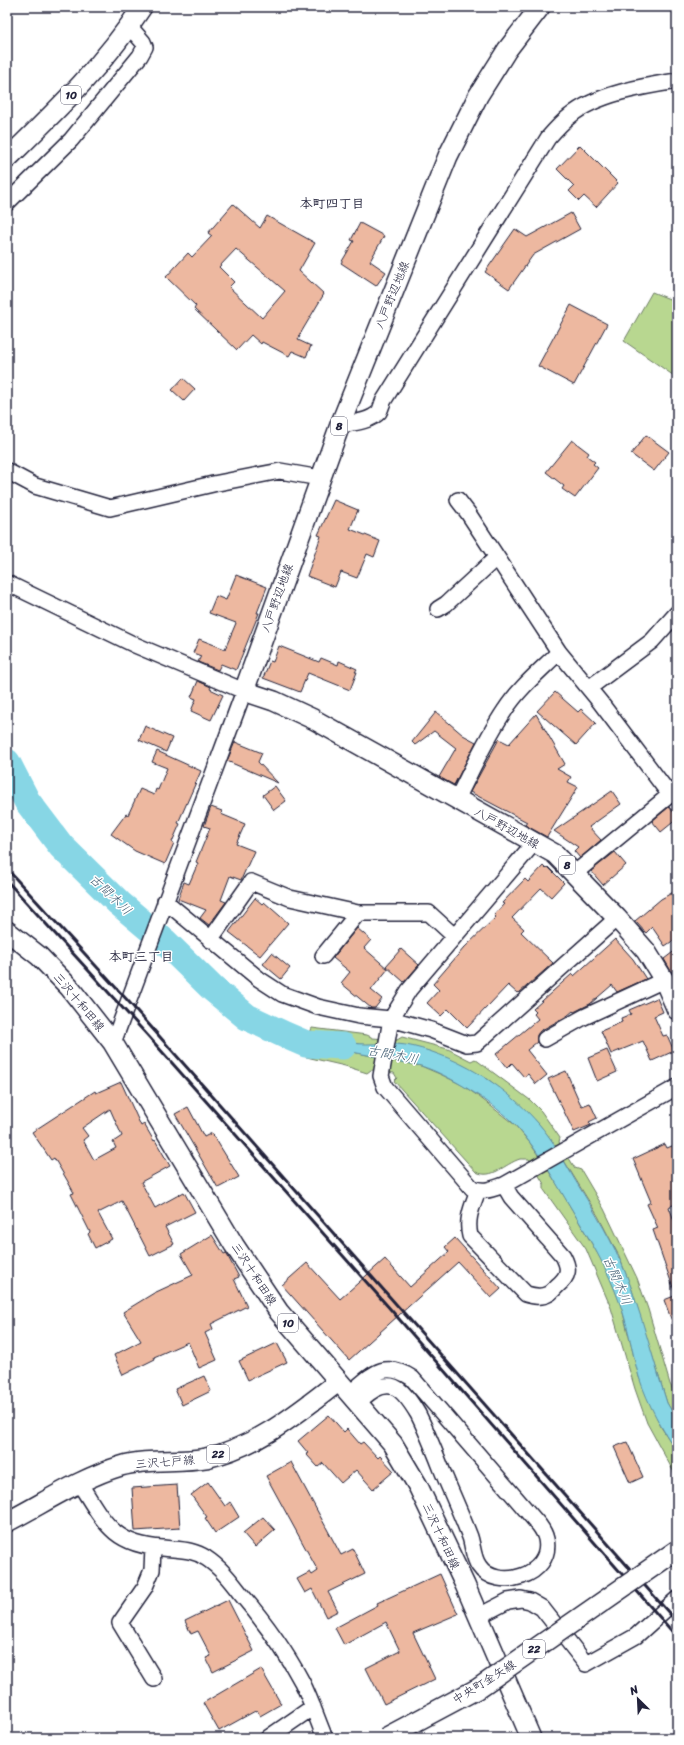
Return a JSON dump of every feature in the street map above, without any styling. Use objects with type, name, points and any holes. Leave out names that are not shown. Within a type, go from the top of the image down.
[{"type":"main road","name":"10","points":[[7,159],[62,106],[129,26],[142,7]]},
{"type":"main road","name":"八戸野辺地線","points":[[540,7],[507,50],[478,96],[448,156],[320,478],[244,691],[274,701],[313,719],[555,854],[575,873],[646,951],[664,980],[677,1010]]},
{"type":"main road","name":"三沢十和田線","points":[[7,931],[39,956],[69,987],[113,1043],[234,1246],[274,1306],[393,1444],[418,1486],[479,1616],[531,1738]]},
{"type":"main road","name":"三沢七戸線","points":[[7,1522],[80,1484],[122,1466],[204,1458],[238,1449],[264,1436],[287,1421],[348,1393]]},
{"type":"main road","name":"中央町金矢線","points":[[385,1738],[477,1689],[677,1550]]},
{"type":"street","points":[[7,203],[71,140],[140,56],[145,47],[143,42],[129,26]]},
{"type":"street","points":[[340,426],[373,416],[379,411],[384,400],[548,138],[570,116],[586,105],[628,90],[677,81]]},
{"type":"street","points":[[7,470],[35,486],[110,508],[213,484],[280,471],[320,478]]},
{"type":"street","points":[[458,500],[559,652],[674,792],[575,873]]},
{"type":"street","points":[[438,609],[446,604],[497,557]]},
{"type":"street","points":[[7,583],[134,645],[244,691],[113,1043]]},
{"type":"street","points":[[589,688],[652,641],[677,613]]},
{"type":"street","points":[[457,799],[482,750],[505,710],[518,692],[559,652]]},
{"type":"street","points":[[534,843],[409,990],[390,1024],[381,1076],[385,1087],[397,1103],[472,1188],[489,1191],[537,1166],[677,1087]]},
{"type":"street","points":[[210,940],[251,882],[290,898],[358,913],[429,913],[454,936]]},
{"type":"street","points":[[163,906],[210,940],[259,979],[282,994],[318,1007],[390,1024],[431,1030],[467,1044],[477,1043],[617,918]]},
{"type":"street","points":[[323,956],[358,913]]},
{"type":"street","points":[[545,1039],[584,1017],[664,980]]},
{"type":"street","points":[[478,1190],[468,1216],[467,1226],[470,1236],[526,1294],[537,1296],[548,1294],[563,1281],[568,1274],[568,1264],[563,1256],[511,1197],[504,1184]]},
{"type":"street","points":[[394,1369],[412,1378],[539,1525],[546,1537],[547,1548],[545,1559],[538,1568],[524,1576],[506,1579],[485,1573],[478,1566],[470,1538],[417,1413],[400,1390],[391,1386],[380,1386],[372,1390],[348,1393],[373,1374],[384,1370],[394,1369]]},
{"type":"street","points":[[80,1484],[112,1531],[128,1542],[153,1548],[192,1550],[219,1568],[272,1634],[302,1683],[325,1738]]},
{"type":"street","points":[[153,1548],[152,1570],[145,1587],[120,1623],[154,1679]]},
{"type":"street","points":[[479,1616],[508,1602],[521,1599],[530,1601],[542,1608],[586,1664],[636,1636],[677,1599]]},
{"type":"street","points":[[268,1738],[312,1707]]},
{"type":"green space","points":[[652,292],[677,302],[677,378],[624,341]]},
{"type":"green space","points":[[312,1028],[367,1035],[373,1038],[397,1040],[402,1037],[448,1049],[471,1061],[475,1059],[530,1100],[541,1111],[560,1138],[559,1142],[575,1168],[581,1170],[604,1209],[637,1278],[648,1309],[670,1384],[677,1398],[677,1420],[667,1403],[632,1290],[619,1256],[598,1216],[552,1141],[537,1122],[489,1080],[462,1065],[431,1052],[411,1047],[354,1044],[337,1038],[307,1040]]},
{"type":"green space","points":[[306,1046],[333,1048],[421,1066],[462,1085],[515,1125],[530,1143],[557,1184],[606,1268],[621,1305],[639,1377],[661,1427],[677,1452],[677,1478],[647,1423],[635,1389],[611,1308],[586,1249],[544,1190],[544,1184],[529,1159],[514,1161],[493,1173],[482,1174],[476,1172],[394,1081],[397,1078],[394,1073],[371,1070],[367,1073],[345,1066],[302,1056]]},
{"type":"water","points":[[338,1038],[359,1044],[413,1046],[456,1062],[476,1072],[501,1088],[524,1108],[544,1130],[556,1147],[604,1228],[627,1277],[667,1403],[677,1420],[677,1452],[656,1416],[639,1377],[623,1313],[604,1267],[592,1243],[552,1176],[523,1134],[515,1125],[484,1099],[433,1070],[418,1065],[360,1053],[306,1046],[307,1040]]},
{"type":"building","points":[[580,145],[618,183],[596,207],[584,196],[579,201],[569,191],[574,186],[557,169]]},
{"type":"building","points":[[233,204],[260,228],[267,216],[315,243],[299,271],[324,294],[299,336],[298,340],[311,346],[306,357],[292,351],[289,356],[262,342],[261,344],[251,335],[237,350],[194,309],[196,306],[166,277],[188,253],[192,257],[212,236],[208,233]],"holes":[[[236,249],[285,291],[262,318],[229,287],[234,282],[219,267]]]},
{"type":"building","points":[[571,213],[580,229],[533,255],[509,289],[485,272],[515,229],[527,237]]},
{"type":"building","points":[[360,223],[384,236],[370,261],[386,272],[376,286],[341,263],[354,241],[351,240]]},
{"type":"building","points":[[571,305],[607,324],[574,385],[538,366]]},
{"type":"building","points":[[183,378],[195,389],[184,401],[172,390]]},
{"type":"building","points":[[646,435],[669,452],[654,471],[631,454]]},
{"type":"building","points":[[572,440],[589,453],[587,456],[595,462],[593,464],[598,468],[575,498],[562,489],[564,486],[546,472]]},
{"type":"building","points":[[334,500],[358,510],[350,529],[380,541],[374,557],[367,554],[357,578],[341,572],[335,587],[307,576],[321,536],[318,535]]},
{"type":"building","points":[[236,575],[267,587],[257,613],[259,613],[236,670],[221,664],[218,670],[198,662],[201,656],[193,653],[199,639],[225,649],[236,623],[209,613],[216,596],[226,600]]},
{"type":"building","points":[[279,646],[319,662],[321,658],[338,665],[339,661],[357,669],[350,690],[308,673],[300,692],[263,678],[270,661],[273,662]]},
{"type":"building","points":[[198,681],[223,695],[211,720],[191,711],[196,699],[191,697]]},
{"type":"building","points":[[555,692],[578,712],[581,709],[596,723],[576,745],[537,711]]},
{"type":"building","points":[[436,712],[463,735],[476,742],[454,785],[439,777],[456,748],[434,731],[415,745],[412,742]]},
{"type":"building","points":[[536,714],[565,764],[557,769],[571,777],[568,782],[578,787],[547,837],[525,825],[527,822],[470,792],[499,739],[509,744]]},
{"type":"building","points":[[145,726],[172,738],[166,752],[139,740]]},
{"type":"building","points":[[235,742],[262,753],[258,762],[278,783],[227,761]]},
{"type":"building","points":[[157,751],[201,771],[178,823],[180,824],[172,842],[174,843],[165,864],[135,851],[111,834],[126,814],[128,815],[140,789],[154,795],[156,789],[158,790],[167,768],[152,762]]},
{"type":"building","points":[[275,786],[286,801],[274,810],[263,795]]},
{"type":"building","points":[[612,791],[621,804],[589,827],[601,840],[580,858],[574,851],[578,847],[554,831]]},
{"type":"building","points":[[211,807],[222,811],[221,814],[245,824],[236,844],[254,851],[241,880],[230,876],[221,900],[226,902],[209,925],[200,918],[206,910],[178,899],[184,882],[189,884],[198,863],[196,862],[210,828],[204,826]]},
{"type":"building","points":[[669,807],[677,816],[677,819],[661,832],[652,821]]},
{"type":"building","points":[[615,852],[626,865],[603,885],[591,871]]},
{"type":"building","points":[[543,866],[546,869],[548,867],[564,883],[551,897],[541,888],[512,918],[524,929],[521,932],[553,963],[519,993],[508,985],[467,1028],[448,1009],[441,1016],[427,1003],[439,990],[433,984],[464,948],[496,917],[494,915],[504,904],[502,903],[525,879],[528,882]]},
{"type":"building","points":[[677,890],[677,938],[665,946],[652,927],[646,933],[635,921],[661,899]]},
{"type":"building","points":[[255,898],[262,904],[264,902],[288,923],[260,956],[229,932]]},
{"type":"building","points":[[357,928],[371,940],[364,948],[388,969],[371,990],[382,999],[375,1008],[371,1008],[341,983],[350,972],[333,958]]},
{"type":"building","points":[[615,939],[633,959],[646,979],[617,992],[612,985],[590,1004],[574,1012],[573,1011],[540,1031],[537,1035],[537,1042],[527,1050],[547,1075],[536,1084],[528,1074],[524,1077],[512,1063],[507,1068],[496,1054],[538,1019],[534,1014],[536,1012],[533,1009],[572,974],[574,976]]},
{"type":"building","points":[[401,949],[419,965],[404,982],[386,966]]},
{"type":"building","points":[[677,949],[677,981],[664,959]]},
{"type":"building","points":[[272,953],[290,968],[281,979],[263,964]]},
{"type":"building","points":[[657,998],[663,1012],[654,1016],[663,1036],[667,1035],[674,1051],[652,1061],[643,1041],[611,1054],[601,1031],[622,1022],[621,1018],[631,1014],[629,1010]]},
{"type":"building","points":[[607,1050],[617,1072],[597,1081],[588,1058]]},
{"type":"building","points":[[566,1071],[580,1103],[582,1106],[590,1103],[597,1118],[589,1122],[591,1125],[574,1132],[548,1079]]},
{"type":"building","points":[[121,1082],[141,1126],[144,1124],[170,1166],[141,1182],[155,1208],[184,1192],[195,1212],[165,1227],[174,1244],[150,1256],[122,1201],[98,1213],[112,1239],[95,1248],[88,1234],[90,1232],[71,1194],[74,1193],[67,1180],[54,1158],[51,1160],[32,1132],[95,1091],[96,1093]],"holes":[[[110,1109],[122,1136],[113,1142],[116,1148],[94,1160],[83,1140],[88,1136],[82,1128]]]},
{"type":"building","points":[[188,1107],[204,1137],[212,1133],[239,1177],[218,1188],[175,1114]]},
{"type":"building","points":[[665,1144],[667,1148],[677,1144],[677,1203],[669,1207],[677,1228],[677,1292],[675,1293],[653,1230],[658,1228],[647,1204],[651,1202],[633,1159]]},
{"type":"building","points":[[212,1235],[224,1254],[226,1253],[239,1277],[234,1279],[247,1306],[211,1324],[213,1329],[205,1333],[217,1360],[199,1368],[188,1342],[154,1357],[155,1359],[123,1375],[114,1355],[141,1341],[123,1312],[154,1293],[193,1275],[181,1254]]},
{"type":"building","points":[[455,1238],[501,1289],[491,1298],[458,1262],[349,1360],[282,1285],[307,1263],[340,1299],[385,1259],[410,1287],[449,1252],[445,1247]]},
{"type":"building","points":[[677,1295],[677,1332],[676,1332],[664,1300]]},
{"type":"building","points":[[277,1343],[287,1362],[248,1380],[239,1361]]},
{"type":"building","points":[[204,1376],[211,1391],[182,1405],[175,1389]]},
{"type":"building","points":[[329,1415],[344,1432],[347,1429],[360,1444],[363,1442],[378,1458],[380,1456],[394,1471],[373,1489],[356,1470],[341,1483],[323,1463],[318,1467],[306,1454],[308,1453],[298,1441]]},
{"type":"building","points":[[627,1442],[643,1477],[630,1483],[614,1447]]},
{"type":"building","points":[[291,1462],[341,1555],[353,1549],[365,1574],[328,1592],[338,1611],[326,1617],[312,1589],[305,1593],[297,1579],[310,1572],[312,1575],[318,1571],[266,1476]]},
{"type":"building","points":[[208,1482],[225,1506],[230,1502],[239,1517],[215,1533],[205,1518],[207,1517],[191,1495]]},
{"type":"building","points":[[177,1485],[180,1528],[135,1531],[132,1488]]},
{"type":"building","points":[[263,1517],[275,1530],[255,1547],[243,1533]]},
{"type":"building","points":[[440,1574],[458,1614],[413,1633],[435,1679],[384,1704],[366,1668],[400,1651],[386,1622],[344,1645],[335,1628],[378,1605],[377,1603]]},
{"type":"building","points":[[228,1600],[254,1651],[213,1672],[206,1658],[211,1656],[198,1631],[191,1634],[185,1621]]},
{"type":"building","points":[[261,1669],[281,1704],[260,1716],[257,1710],[219,1731],[203,1703]]},
{"type":"waterway","name":"古間木川","points":[[7,762],[27,801],[61,846],[119,903],[164,941],[213,989],[247,1017],[285,1035],[306,1044],[343,1046]]},
{"type":"railway","points":[[7,869],[129,1002],[677,1622]]},
{"type":"railway","points":[[7,881],[149,1037],[392,1311],[677,1637]]},
{"type":"district","name":"本町四丁目","points":[[332,203]]},
{"type":"district","name":"本町三丁目","points":[[141,956]]}]
